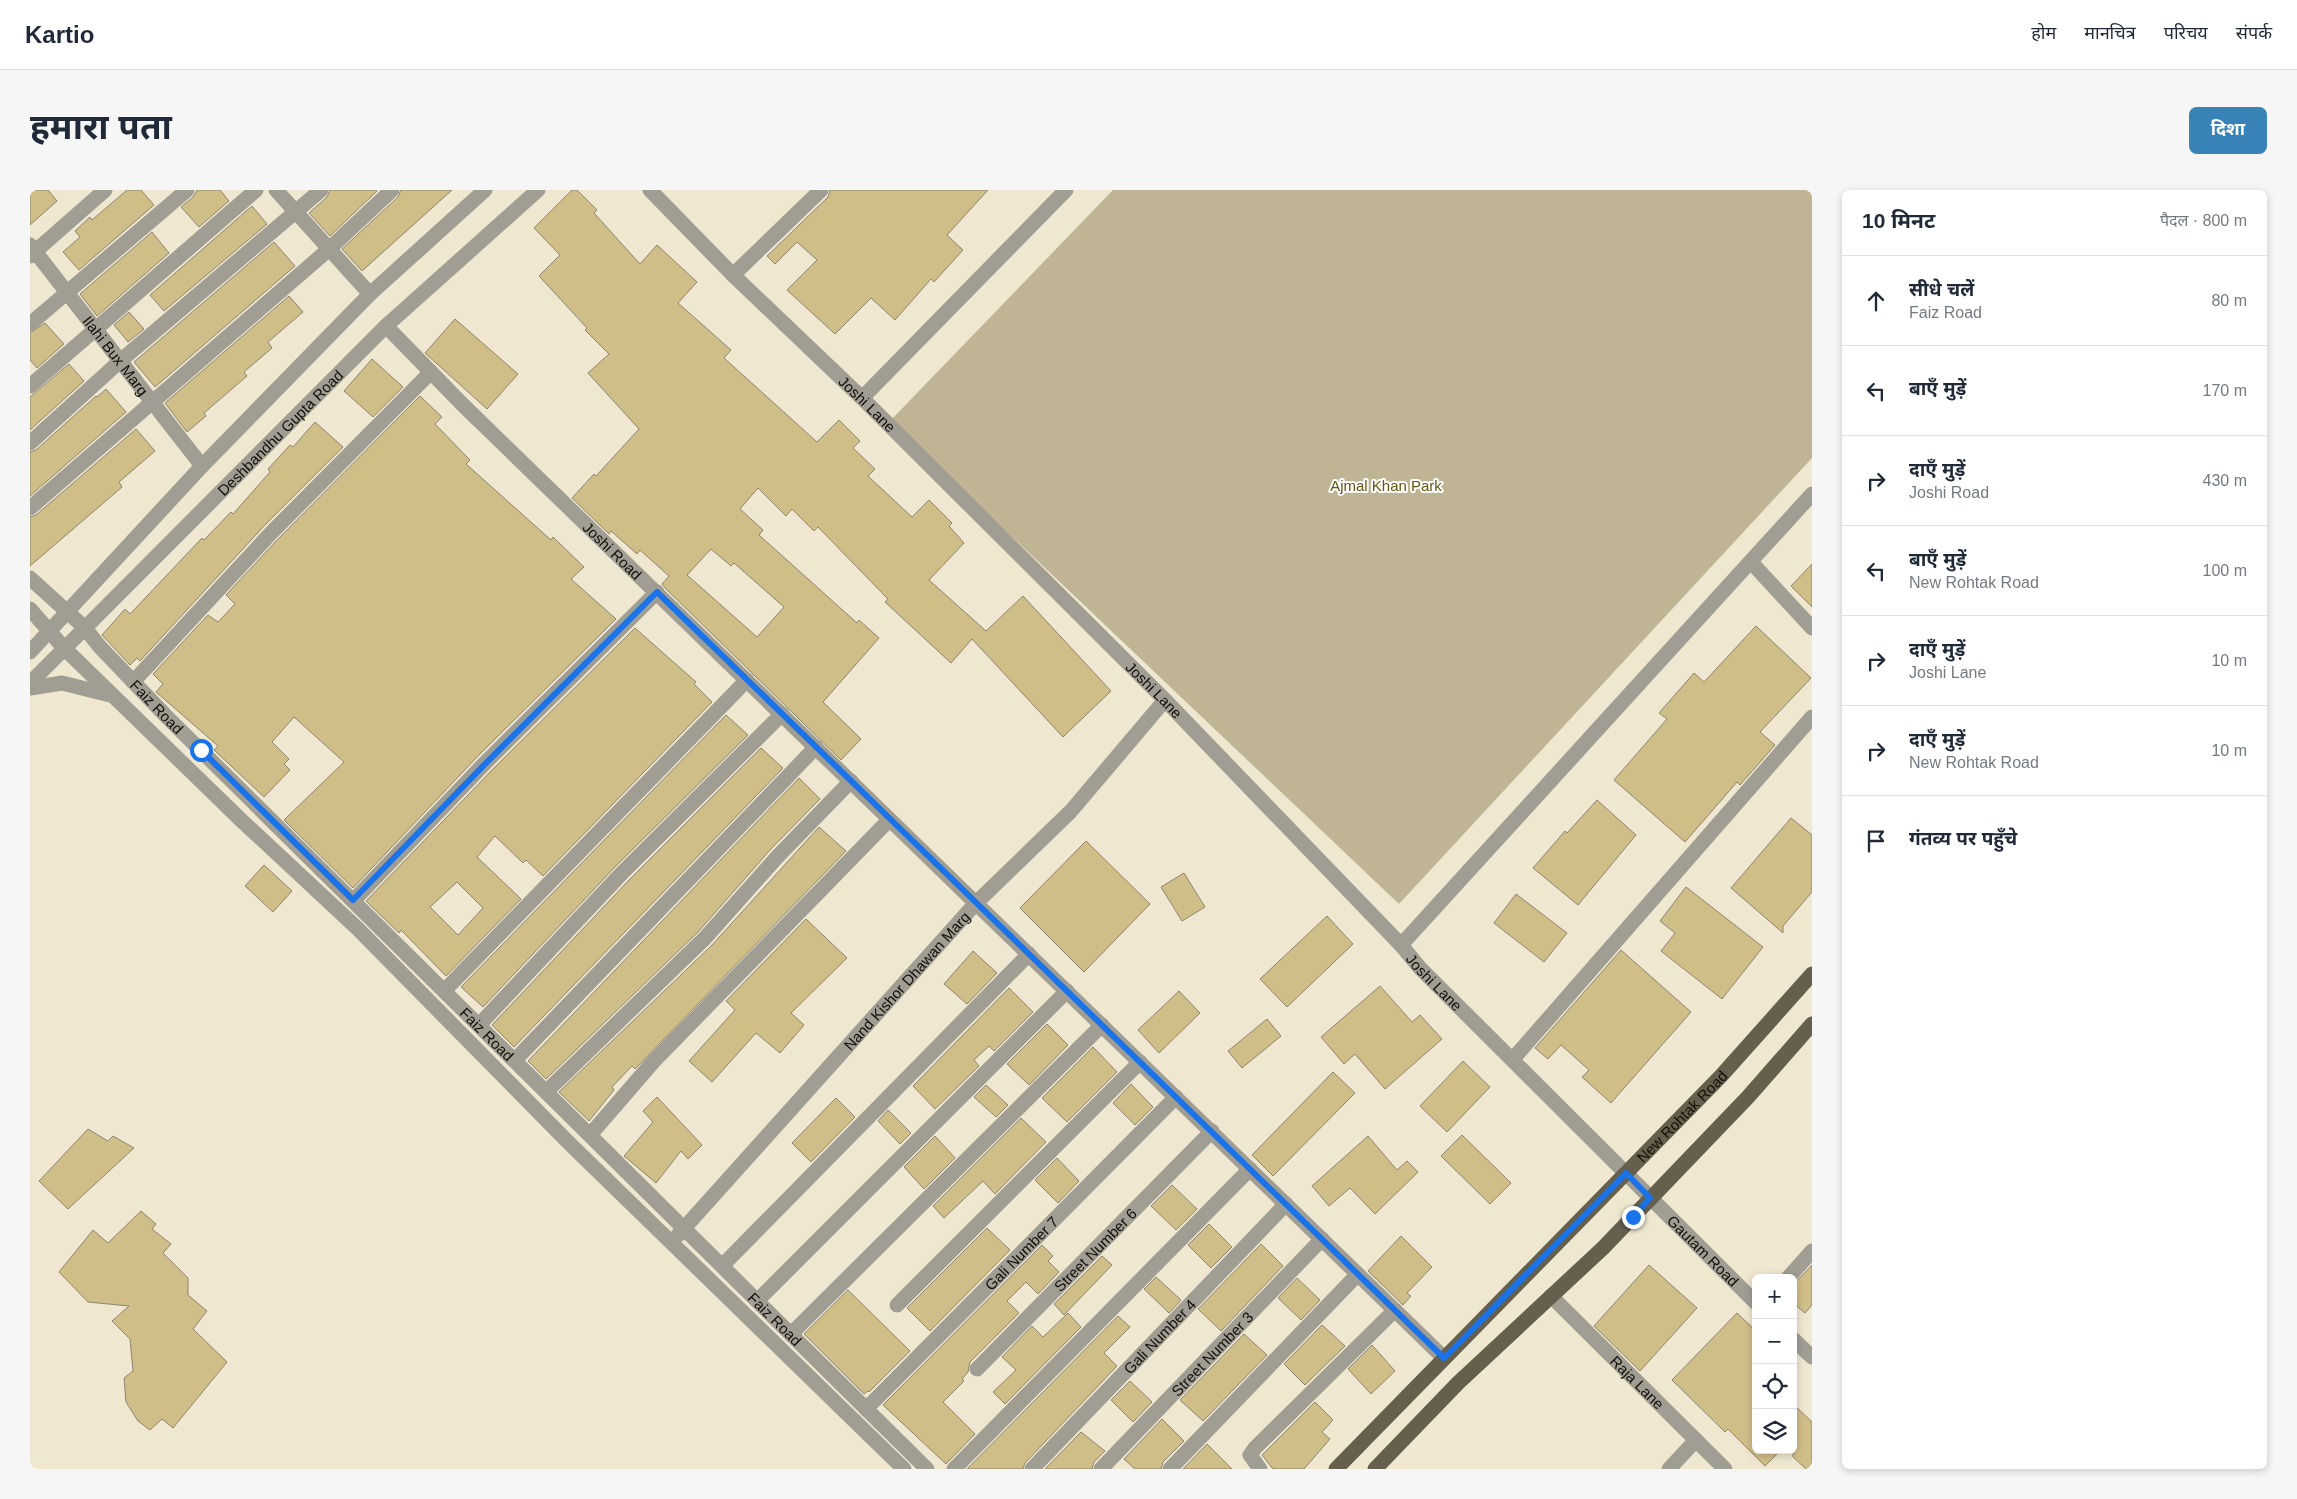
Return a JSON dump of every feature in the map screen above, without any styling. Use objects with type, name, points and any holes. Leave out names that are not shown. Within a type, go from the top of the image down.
[{"type":"main road","name":"New Rohtak Road","points":[[1336,1469],[1720,1076],[1812,974]]},
{"type":"main road","points":[[1374,1469],[1458,1384],[1603,1248],[1748,1097],[1812,1024]]},
{"type":"street","points":[[32,251],[105,190]]},
{"type":"street","points":[[30,324],[187,190]]},
{"type":"street","points":[[30,386],[256,190]]},
{"type":"street","points":[[276,190],[328,250],[370,294]]},
{"type":"street","points":[[30,443],[119,362],[321,190]]},
{"type":"street","points":[[30,508],[328,250],[392,190]]},
{"type":"street","name":"Deshbandhu Gupta Road","points":[[30,652],[202,466],[370,294],[485,190]]},
{"type":"street","name":"Deshbandhu Gupta Road","points":[[30,683],[386,326],[538,190]]},
{"type":"street","name":"Joshi Lane","points":[[650,190],[733,275],[862,398],[1165,700],[1402,945],[1420,968],[1650,1198]]},
{"type":"street","points":[[733,275],[821,190]]},
{"type":"street","points":[[862,398],[1066,190]]},
{"type":"street","name":"Ilahi Bux Marg","points":[[32,251],[67,292],[119,362],[202,466]]},
{"type":"street","name":"Joshi Road","points":[[386,326],[889,820],[1212,1131],[1444,1358]]},
{"type":"street","points":[[133,682],[271,533],[432,372]]},
{"type":"street","points":[[1402,945],[1812,494]]},
{"type":"street","points":[[1751,562],[1812,628]]},
{"type":"street","name":"Faiz Road","points":[[30,578],[84,627],[133,682],[927,1469]]},
{"type":"street","points":[[353,900],[479,769],[657,592]]},
{"type":"street","points":[[30,609],[64,648],[241,820],[358,929],[568,1142],[673,1242],[904,1469]]},
{"type":"street","points":[[444,991],[747,680]]},
{"type":"street","points":[[30,688],[62,683],[89,688],[114,696]]},
{"type":"street","name":"Nand Kishor Dhawan Marg","points":[[673,1242],[976,903],[1071,811],[1165,700]]},
{"type":"street","points":[[479,1025],[622,873],[782,714]]},
{"type":"street","points":[[1512,1059],[1812,717]]},
{"type":"street","points":[[515,1060],[816,747]]},
{"type":"street","points":[[547,1092],[705,938],[778,856],[851,781]]},
{"type":"street","points":[[590,1135],[653,1062],[889,820]]},
{"type":"street","points":[[722,1266],[1028,954]]},
{"type":"street","points":[[757,1301],[1067,991]]},
{"type":"street","points":[[791,1334],[1102,1025]]},
{"type":"street","points":[[898,1305],[1140,1062]]},
{"type":"street","name":"Gali Number 7","points":[[866,1409],[1176,1097]]},
{"type":"street","name":"Street Number 6","points":[[977,1369],[1212,1131]]},
{"type":"street","points":[[954,1469],[1250,1169]]},
{"type":"street","name":"Gautam Road","points":[[1650,1198],[1752,1298]]},
{"type":"street","name":"Gali Number 4","points":[[1032,1469],[1286,1204]]},
{"type":"street","name":"Street Number 3","points":[[1102,1469],[1322,1239]]},
{"type":"street","points":[[1792,1274],[1812,1251]]},
{"type":"street","points":[[1170,1469],[1358,1275]]},
{"type":"street","name":"Raja Lane","points":[[1551,1296],[1725,1469]]},
{"type":"street","points":[[1260,1469],[1250,1455],[1255,1448],[1395,1310]]},
{"type":"street","points":[[1797,1343],[1812,1357]]},
{"type":"street","points":[[1669,1469],[1696,1440]]},
{"type":"green space","name":"Ajmal Khan Park","points":[[1113,190],[1812,190],[1812,458],[1399,904],[890,421]]},
{"type":"building","points":[[30,190],[48,190],[57,201],[30,225]]},
{"type":"building","points":[[127,190],[141,190],[154,205],[79,270],[63,252],[80,237],[75,231],[90,217],[92,220]]},
{"type":"building","points":[[197,190],[220,190],[229,201],[199,227],[181,207],[193,197]]},
{"type":"building","points":[[330,190],[377,191],[330,236],[309,213],[327,197]]},
{"type":"building","points":[[401,190],[452,190],[362,271],[342,249],[398,197]]},
{"type":"building","points":[[572,190],[577,190],[597,210],[594,213],[640,264],[657,245],[697,282],[678,303],[731,350],[724,358],[817,442],[839,420],[860,441],[853,448],[875,469],[868,476],[912,517],[929,500],[952,523],[949,526],[964,543],[929,580],[986,631],[1023,596],[1111,691],[1063,737],[972,639],[951,663],[885,602],[888,599],[818,527],[814,531],[792,509],[786,516],[758,488],[740,509],[763,530],[759,535],[857,623],[859,620],[879,638],[823,702],[861,739],[841,760],[666,589],[662,584],[669,576],[640,550],[637,554],[611,531],[609,534],[572,498],[594,474],[596,476],[639,429],[588,373],[609,354],[585,330],[587,328],[539,276],[560,255],[534,228]],"holes":[[[711,549],[731,566],[734,563],[784,607],[757,637],[687,575]]]},
{"type":"building","points":[[830,190],[988,190],[947,235],[963,250],[934,282],[931,279],[895,320],[871,298],[835,334],[787,290],[817,260],[797,242],[775,264],[767,256],[828,197]]},
{"type":"building","points":[[252,206],[267,224],[164,311],[150,295]]},
{"type":"building","points":[[152,232],[169,253],[97,316],[80,294]]},
{"type":"building","points":[[274,242],[295,266],[155,387],[134,362]]},
{"type":"building","points":[[289,296],[303,312],[268,342],[272,348],[244,372],[247,376],[204,413],[206,416],[187,432],[165,403]]},
{"type":"building","points":[[129,312],[144,329],[128,342],[114,325]]},
{"type":"building","points":[[455,319],[518,374],[487,409],[425,353]]},
{"type":"building","points":[[45,323],[64,344],[37,368],[30,360],[30,333]]},
{"type":"building","points":[[372,359],[403,387],[373,417],[344,391]]},
{"type":"building","points":[[69,364],[84,381],[30,430],[30,397]]},
{"type":"building","points":[[106,389],[126,412],[30,496],[30,452],[36,450]]},
{"type":"building","points":[[420,396],[442,417],[435,424],[470,460],[466,464],[551,540],[553,537],[584,567],[571,579],[616,619],[478,756],[353,888],[284,820],[344,762],[294,717],[272,742],[289,759],[284,764],[290,770],[264,797],[214,750],[218,746],[156,692],[163,684],[153,674],[208,615],[218,622],[235,604],[226,595],[278,539]]},
{"type":"building","points":[[315,422],[343,447],[264,526],[140,661],[137,658],[130,665],[102,635],[125,609],[130,614],[202,538],[204,540],[231,512],[233,514],[270,472],[268,469],[290,445],[293,447]]},
{"type":"building","points":[[136,429],[155,451],[119,482],[122,487],[30,566],[30,517],[36,515]]},
{"type":"building","points":[[1812,564],[1812,607],[1791,586]]},
{"type":"building","points":[[1756,626],[1811,678],[1760,732],[1775,745],[1740,785],[1737,782],[1685,842],[1614,780],[1667,719],[1659,713],[1694,673],[1704,682]]},
{"type":"building","points":[[635,628],[696,682],[694,684],[712,702],[543,876],[526,860],[523,863],[495,836],[477,857],[521,899],[446,976],[401,930],[399,933],[366,901],[492,770]],"holes":[[[457,882],[483,908],[458,935],[430,907]]]},
{"type":"building","points":[[726,715],[748,735],[615,867],[483,1007],[461,987]]},
{"type":"building","points":[[761,748],[783,768],[514,1047],[492,1025],[629,880]]},
{"type":"building","points":[[799,778],[820,799],[771,849],[698,932],[546,1079],[528,1061]]},
{"type":"building","points":[[1597,800],[1636,835],[1578,905],[1533,868],[1565,831],[1567,833]]},
{"type":"building","points":[[1791,818],[1812,835],[1812,892],[1783,926],[1783,933],[1731,888]]},
{"type":"building","points":[[819,827],[846,851],[635,1069],[632,1066],[612,1087],[614,1090],[589,1121],[559,1092],[712,945]]},
{"type":"building","points":[[1086,841],[1150,904],[1084,972],[1020,908]]},
{"type":"building","points":[[264,865],[292,891],[273,912],[245,886]]},
{"type":"building","points":[[1184,873],[1205,907],[1182,921],[1161,887]]},
{"type":"building","points":[[1686,887],[1763,947],[1722,999],[1661,951],[1675,933],[1660,921]]},
{"type":"building","points":[[1516,894],[1567,933],[1544,962],[1494,923]]},
{"type":"building","points":[[1327,916],[1353,944],[1287,1007],[1260,979]]},
{"type":"building","points":[[806,919],[847,958],[791,1013],[804,1025],[780,1053],[756,1033],[712,1082],[689,1061],[735,1010],[726,1001]]},
{"type":"building","points":[[1621,950],[1691,1012],[1611,1103],[1582,1077],[1589,1070],[1561,1045],[1548,1059],[1535,1048]]},
{"type":"building","points":[[973,951],[997,973],[967,1004],[944,984]]},
{"type":"building","points":[[1380,986],[1412,1022],[1420,1015],[1442,1039],[1385,1089],[1355,1054],[1344,1064],[1321,1037]]},
{"type":"building","points":[[1009,988],[1033,1012],[994,1051],[989,1046],[974,1060],[979,1066],[935,1109],[913,1086]]},
{"type":"building","points":[[1179,991],[1200,1013],[1159,1053],[1138,1030]]},
{"type":"building","points":[[1267,1019],[1281,1036],[1242,1068],[1228,1051]]},
{"type":"building","points":[[1047,1024],[1068,1045],[1029,1085],[1007,1064]]},
{"type":"building","points":[[1093,1047],[1117,1072],[1067,1122],[1042,1098]]},
{"type":"building","points":[[1463,1061],[1490,1087],[1447,1132],[1420,1106]]},
{"type":"building","points":[[1333,1072],[1355,1093],[1273,1176],[1252,1155]]},
{"type":"building","points":[[1131,1084],[1153,1107],[1135,1125],[1113,1103]]},
{"type":"building","points":[[986,1085],[1008,1105],[996,1117],[974,1097]]},
{"type":"building","points":[[657,1097],[702,1145],[688,1159],[681,1151],[656,1183],[624,1156],[653,1122],[643,1111]]},
{"type":"building","points":[[836,1098],[855,1117],[811,1162],[792,1143]]},
{"type":"building","points":[[888,1110],[911,1133],[900,1144],[878,1121]]},
{"type":"building","points":[[1021,1118],[1046,1142],[995,1194],[983,1181],[944,1218],[933,1206]]},
{"type":"building","points":[[88,1129],[108,1141],[113,1136],[134,1148],[68,1209],[39,1181]]},
{"type":"building","points":[[1462,1135],[1511,1183],[1490,1204],[1441,1156]]},
{"type":"building","points":[[935,1136],[955,1158],[924,1189],[904,1167]]},
{"type":"building","points":[[1368,1136],[1397,1170],[1407,1161],[1418,1172],[1375,1214],[1350,1188],[1329,1206],[1312,1186]]},
{"type":"building","points":[[1057,1158],[1079,1181],[1058,1203],[1035,1180]]},
{"type":"building","points":[[1172,1185],[1197,1209],[1176,1230],[1151,1206]]},
{"type":"building","points":[[141,1211],[156,1224],[152,1229],[171,1244],[163,1253],[188,1278],[188,1295],[207,1311],[193,1329],[227,1362],[173,1428],[162,1419],[150,1430],[138,1421],[126,1402],[124,1378],[133,1371],[130,1339],[112,1321],[129,1306],[88,1302],[59,1272],[93,1230],[108,1243]]},
{"type":"building","points":[[1209,1224],[1232,1247],[1211,1268],[1188,1245]]},
{"type":"building","points":[[987,1228],[1010,1250],[930,1331],[907,1308]]},
{"type":"building","points":[[1401,1236],[1432,1267],[1407,1293],[1411,1296],[1403,1305],[1368,1271]]},
{"type":"building","points":[[1261,1244],[1283,1266],[1221,1331],[1198,1309]]},
{"type":"building","points":[[1042,1245],[1053,1256],[1048,1261],[1059,1272],[1038,1294],[1026,1282],[1007,1301],[1019,1313],[970,1362],[968,1372],[962,1379],[964,1381],[943,1402],[975,1434],[946,1464],[883,1405]]},
{"type":"building","points":[[1102,1256],[1112,1265],[1064,1315],[1054,1304]]},
{"type":"building","points":[[1649,1265],[1697,1308],[1640,1371],[1594,1326]]},
{"type":"building","points":[[1812,1265],[1812,1305],[1805,1313],[1797,1306],[1797,1281]]},
{"type":"building","points":[[1156,1277],[1181,1300],[1169,1313],[1144,1289]]},
{"type":"building","points":[[1297,1278],[1320,1300],[1301,1320],[1278,1298]]},
{"type":"building","points":[[848,1290],[910,1351],[869,1392],[864,1394],[804,1334]]},
{"type":"building","points":[[1068,1313],[1081,1327],[1005,1404],[993,1392],[1016,1370],[1002,1357],[1032,1326],[1043,1337]]},
{"type":"building","points":[[1737,1313],[1752,1327],[1752,1453],[1728,1429],[1725,1432],[1672,1380]]},
{"type":"building","points":[[1118,1316],[1130,1327],[1104,1353],[1117,1366],[1025,1463],[1023,1469],[967,1469]]},
{"type":"building","points":[[1322,1325],[1345,1346],[1305,1385],[1284,1364]]},
{"type":"building","points":[[1244,1334],[1267,1355],[1203,1421],[1180,1400]]},
{"type":"building","points":[[1372,1345],[1395,1371],[1371,1394],[1348,1369]]},
{"type":"building","points":[[1130,1381],[1152,1402],[1133,1422],[1111,1400]]},
{"type":"building","points":[[1315,1402],[1333,1420],[1322,1432],[1330,1439],[1304,1469],[1273,1469],[1262,1455]]},
{"type":"building","points":[[1797,1408],[1812,1422],[1812,1469],[1806,1469],[1793,1457],[1793,1454],[1797,1454]]},
{"type":"building","points":[[1162,1419],[1184,1441],[1163,1462],[1161,1469],[1135,1469],[1124,1459]]},
{"type":"building","points":[[1081,1432],[1105,1451],[1094,1462],[1092,1469],[1045,1469]]},
{"type":"building","points":[[1207,1444],[1232,1469],[1183,1469]]},
{"type":"building","points":[[1753,1454],[1777,1454],[1765,1466]]},
{"type":"route","points":[[201,750],[353,900],[414,835],[657,592],[889,820],[1212,1131],[1444,1358],[1626,1173],[1650,1198],[1633,1217]]}]
